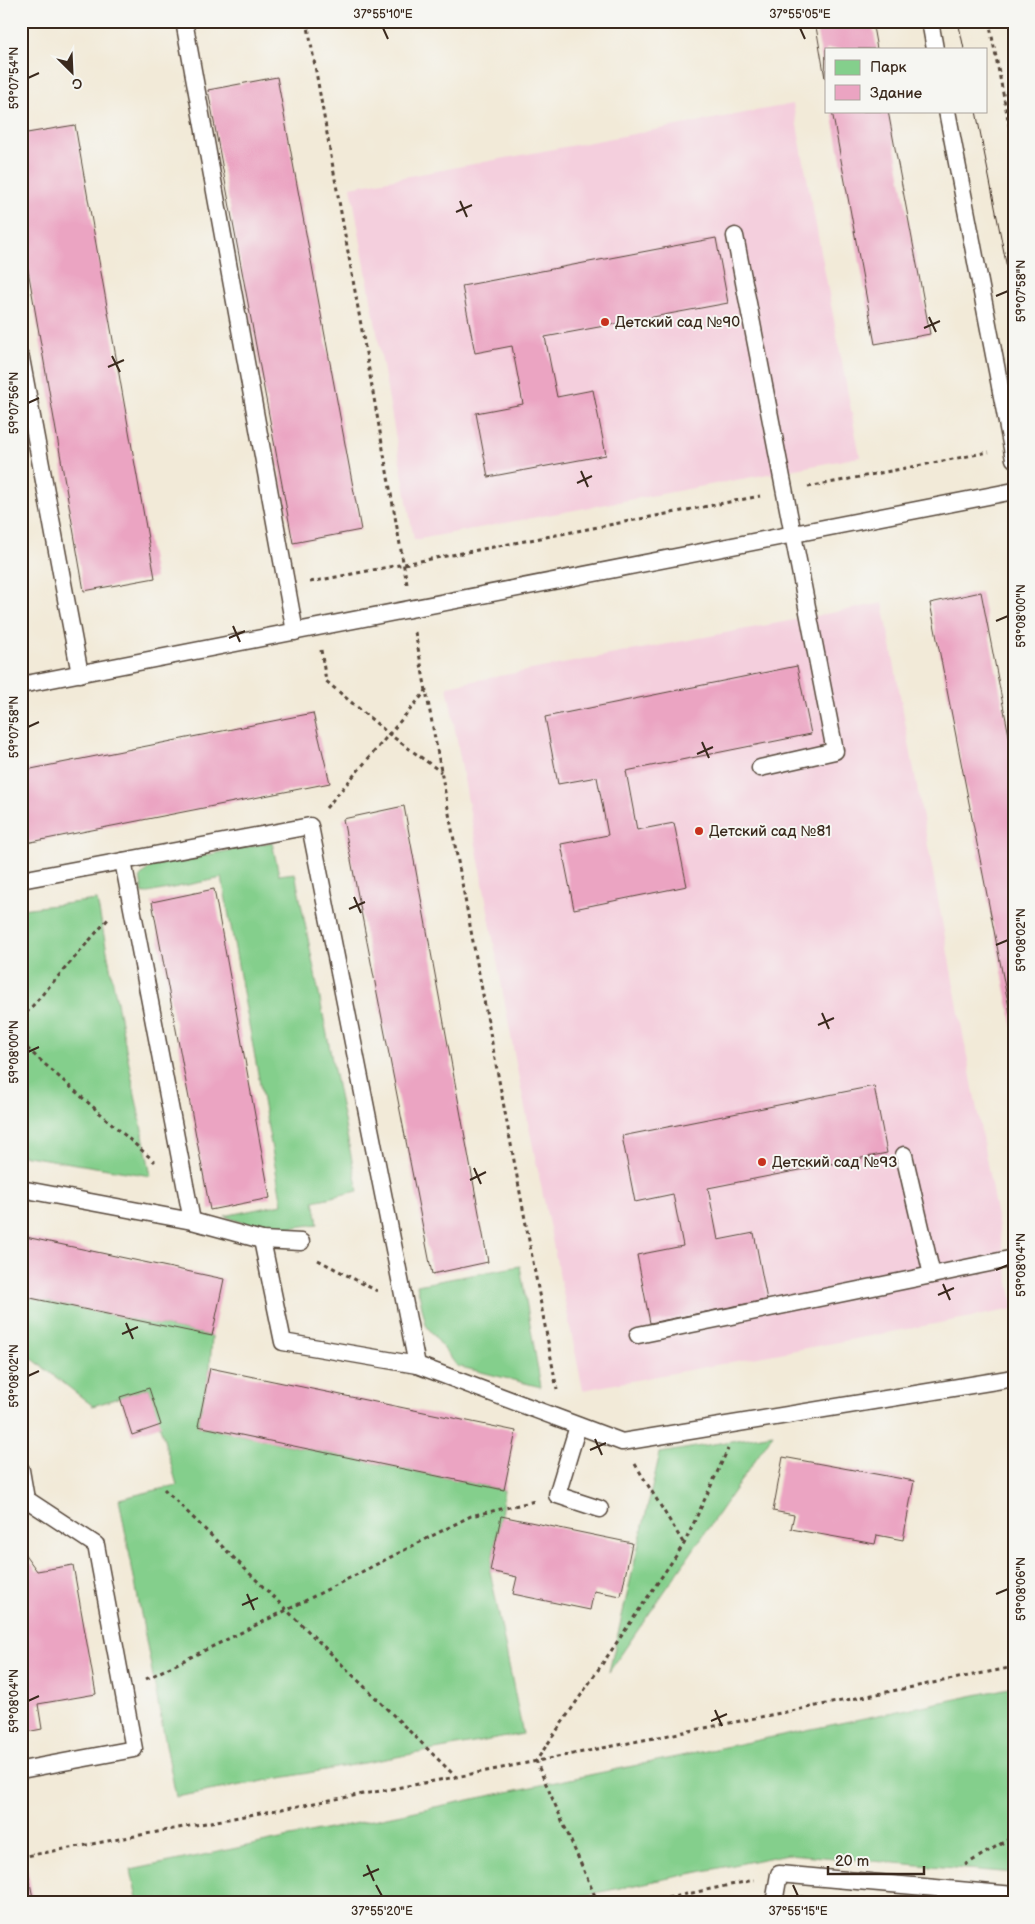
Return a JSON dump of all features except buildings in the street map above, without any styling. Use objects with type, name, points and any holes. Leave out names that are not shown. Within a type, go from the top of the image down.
[{"type":"lane","points":[[184,21],[295,632]]},
{"type":"lane","points":[[930,21],[935,48]]},
{"type":"lane","points":[[947,112],[1013,453]]},
{"type":"lane","points":[[735,236],[835,751],[760,768]]},
{"type":"lane","points":[[21,358],[80,674]]},
{"type":"lane","points":[[21,685],[1014,491]]},
{"type":"lane","points":[[21,880],[310,826],[417,1365]]},
{"type":"lane","points":[[123,861],[192,1221]]},
{"type":"lane","points":[[904,1154],[932,1275]]},
{"type":"lane","points":[[21,1189],[192,1221],[262,1240],[301,1242]]},
{"type":"lane","points":[[262,1240],[283,1342],[417,1365],[622,1442],[1014,1378]]},
{"type":"lane","points":[[638,1335],[1014,1258]]},
{"type":"lane","points":[[578,1426],[557,1495],[600,1509]]},
{"type":"lane","points":[[21,1470],[26,1499],[96,1545],[134,1749],[21,1770]]},
{"type":"lane","points":[[774,1903],[778,1874],[1014,1895]]},
{"type":"path","points":[[307,21],[411,609],[562,1419]]},
{"type":"path","points":[[989,21],[1014,150]]},
{"type":"path","points":[[287,586],[785,491],[1013,453]]},
{"type":"path","points":[[318,627],[326,681],[389,734],[442,772]]},
{"type":"path","points":[[310,826],[426,690]]},
{"type":"path","points":[[21,1020],[130,894]]},
{"type":"path","points":[[21,1043],[187,1189]]},
{"type":"path","points":[[317,1260],[406,1307]]},
{"type":"path","points":[[536,1761],[684,1544],[740,1423]]},
{"type":"path","points":[[622,1442],[684,1544]]},
{"type":"path","points":[[164,1489],[456,1777]]},
{"type":"path","points":[[123,1690],[287,1610],[470,1516],[557,1495]]},
{"type":"path","points":[[21,1857],[456,1777],[1014,1667]]},
{"type":"path","points":[[536,1761],[598,1903]]},
{"type":"path","points":[[963,1867],[1014,1836]]},
{"type":"path","points":[[644,1903],[778,1874]]},
{"type":"shaded area","name":"Детский сад №90","points":[[793,104],[860,457],[414,540],[351,187]]},
{"type":"shaded area","points":[[883,603],[1014,1309],[583,1390],[516,1064],[447,686]]},
{"type":"green space","points":[[272,842],[279,875],[295,873],[358,1191],[314,1201],[318,1224],[266,1231],[224,1216],[282,1204],[222,878],[143,894],[140,877],[151,866]]},
{"type":"green space","points":[[97,900],[151,1176],[21,1155],[21,909]]},
{"type":"green space","points":[[520,1266],[541,1387],[457,1366],[426,1325],[417,1285]]},
{"type":"green space","points":[[21,1296],[212,1336],[210,1368],[198,1426],[504,1490],[490,1571],[523,1734],[176,1797],[119,1499],[177,1485],[149,1388],[93,1406],[21,1350]]},
{"type":"green space","points":[[773,1434],[609,1672],[660,1453]]},
{"type":"green space","points":[[1014,1687],[1014,1873],[788,1854],[546,1903],[138,1903],[131,1870]]},
{"type":"tram line","points":[[958,21],[964,48]]},
{"type":"tram line","points":[[976,112],[1014,303]]},
{"type":"place","name":"Детский сад №90","points":[[605,322]]},
{"type":"place","name":"Детский сад №81","points":[[699,831]]},
{"type":"place","name":"Детский сад №93","points":[[762,1162]]}]
